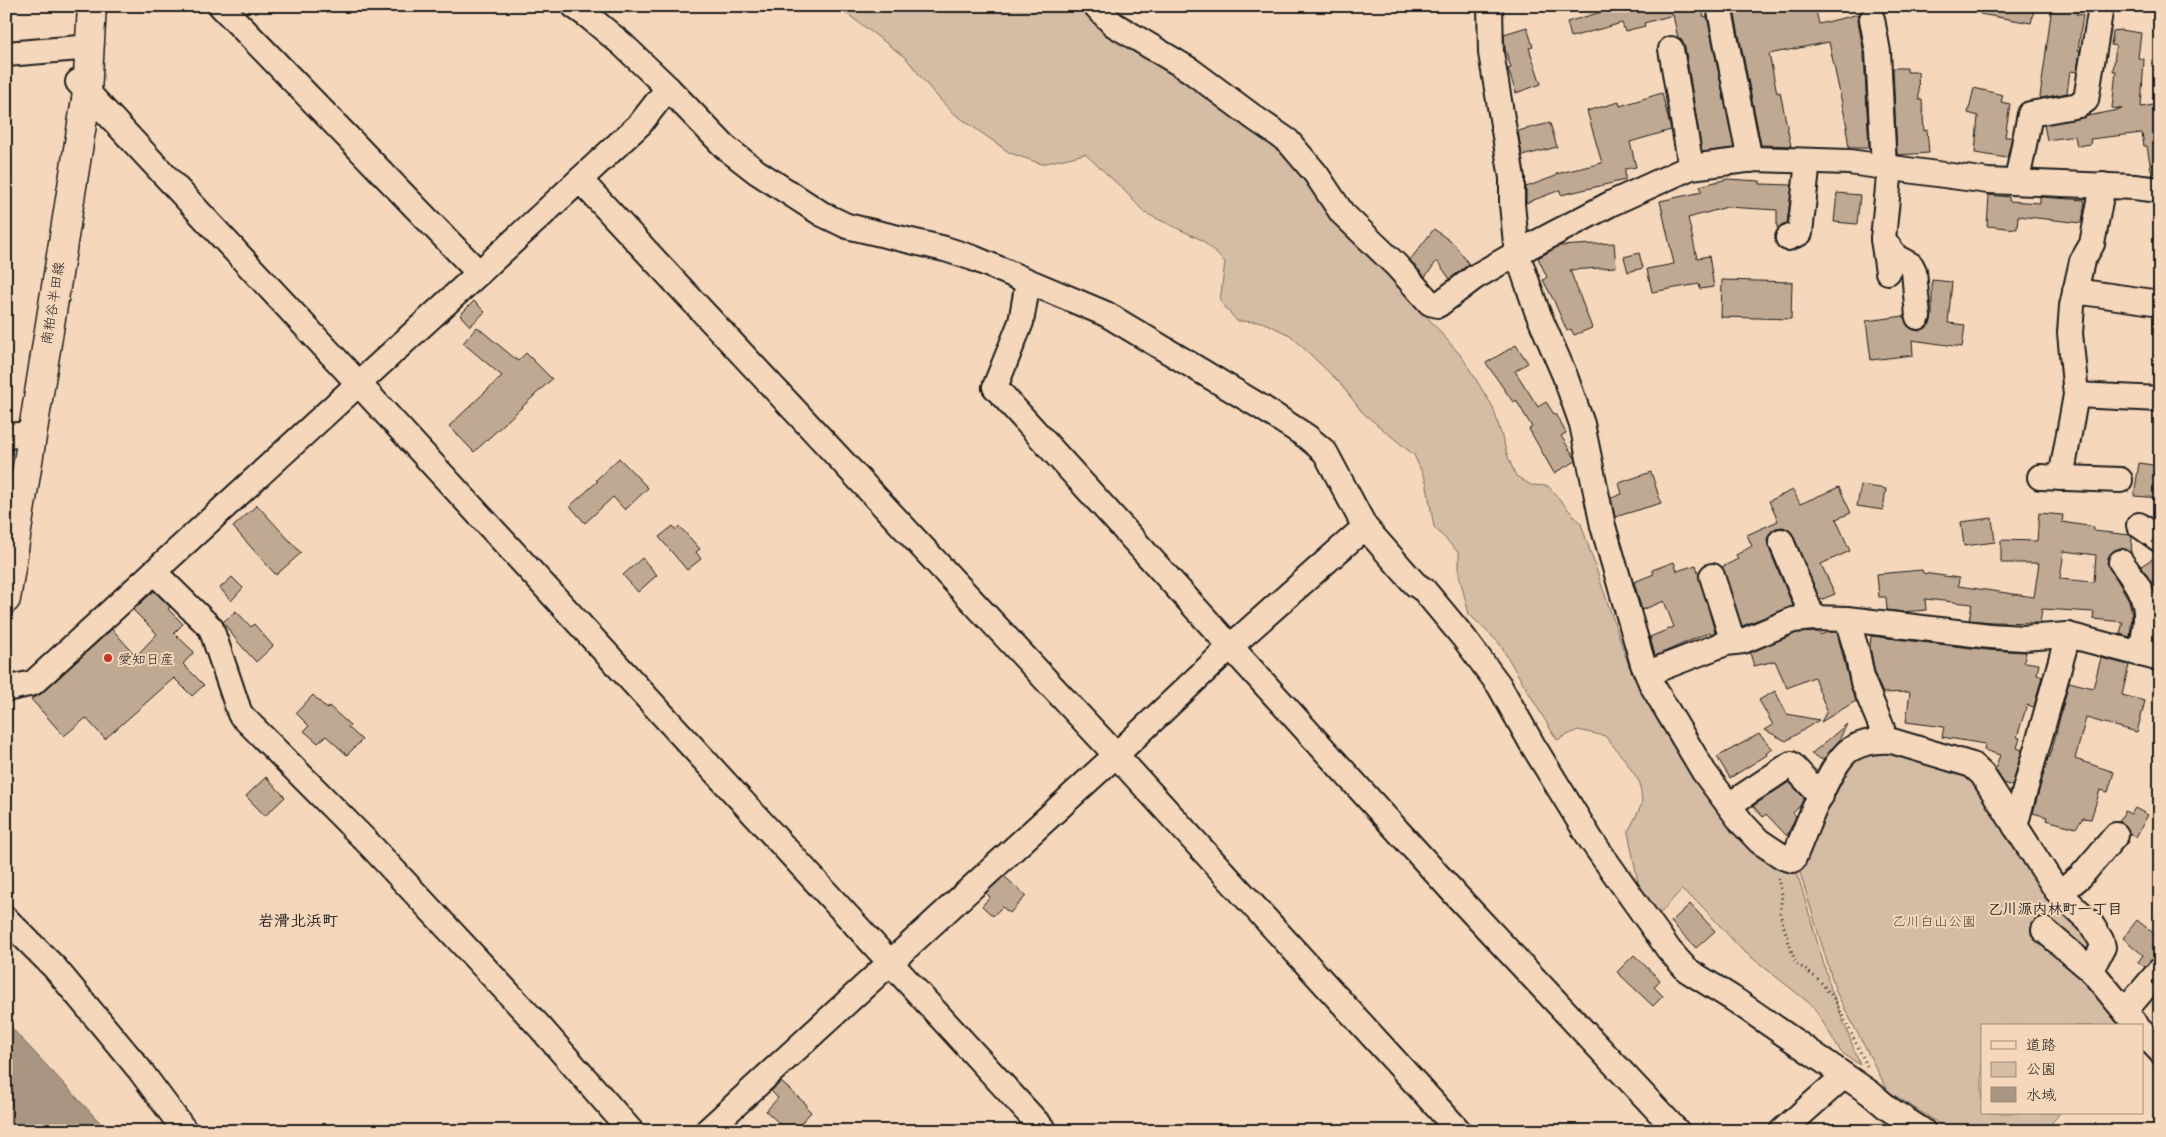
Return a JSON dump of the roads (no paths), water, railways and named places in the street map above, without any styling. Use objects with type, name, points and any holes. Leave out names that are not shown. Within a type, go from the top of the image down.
[{"type":"main road","name":"南粕谷半田線","points":[[6,505],[13,436],[82,87],[80,48],[83,6]]},
{"type":"main road","name":"南粕谷半田線","points":[[6,599],[82,87],[92,6]]},
{"type":"street","points":[[221,6],[479,273]]},
{"type":"street","points":[[574,6],[616,39],[668,88],[725,147],[757,172],[822,214],[847,226],[945,249],[1106,314],[1306,436],[1324,452],[1364,527],[1416,584],[1424,590],[1464,638],[1499,685],[1532,744],[1591,840],[1669,950],[1687,970],[1732,998],[1923,1131]]},
{"type":"street","points":[[1096,6],[1113,24],[1190,70],[1288,141],[1316,174],[1342,213],[1396,265],[1430,304],[1438,305],[1475,277],[1612,203],[1691,167],[1750,160],[1849,162],[1988,181],[2103,185],[2160,190]]},
{"type":"street","points":[[1490,6],[1491,53],[1512,178],[1512,204],[1518,253],[1537,311],[1565,376],[1582,424],[1603,526],[1643,664],[1652,685],[1704,772],[1742,823],[1759,841],[1793,860],[1821,796],[1841,758],[1852,749],[1880,740],[1892,741],[1972,765],[1982,774],[2060,893],[2090,922],[2101,940],[2103,947],[2091,970]]},
{"type":"street","points":[[1719,6],[1750,160]]},
{"type":"street","points":[[2018,181],[2030,114],[2079,104],[2086,100],[2101,6]]},
{"type":"street","points":[[1872,19],[1878,52],[1887,167],[1883,239],[1888,272]]},
{"type":"street","points":[[6,54],[80,48]]},
{"type":"street","points":[[1671,49],[1691,167]]},
{"type":"street","points":[[82,87],[358,383],[1045,1131]]},
{"type":"street","points":[[6,689],[33,683],[640,124],[668,88]]},
{"type":"street","points":[[1788,238],[1800,233],[1808,161]]},
{"type":"street","points":[[580,180],[1116,755],[1459,1131]]},
{"type":"street","points":[[2103,185],[2092,244],[2082,261],[2075,291],[2070,333],[2076,395],[2050,477],[2120,480]]},
{"type":"street","points":[[1883,239],[1896,257],[1911,265],[1914,271],[1918,317]]},
{"type":"street","points":[[1028,282],[1021,322],[994,387],[1456,895],[1677,1131]]},
{"type":"street","points":[[2075,291],[2160,303]]},
{"type":"street","points":[[2076,395],[2160,399]]},
{"type":"street","points":[[2139,525],[2160,540]]},
{"type":"street","points":[[706,1131],[1116,755],[1230,647],[1364,527]]},
{"type":"street","points":[[1781,541],[1813,618]]},
{"type":"street","points":[[1648,673],[1733,642],[1743,641],[1793,620],[1813,618],[1990,636],[2023,638],[2068,635],[2150,657],[2146,632],[2146,604],[2136,581],[2120,562]]},
{"type":"street","points":[[154,572],[211,628],[240,714],[372,847],[539,1026],[631,1131]]},
{"type":"street","points":[[1712,576],[1733,642]]},
{"type":"street","points":[[1847,620],[1857,652],[1863,682],[1882,728],[1880,740]]},
{"type":"street","points":[[2015,826],[2068,635]]},
{"type":"street","points":[[1729,805],[1791,764],[1821,796]]},
{"type":"street","points":[[2060,893],[2082,876],[2116,835]]},
{"type":"street","points":[[6,919],[55,968],[139,1069],[185,1131]]},
{"type":"street","points":[[2044,930],[2091,970],[2131,1018],[2160,970]]},
{"type":"street","points":[[1782,1131],[1844,1076]]},
{"type":"water","points":[[6,1022],[108,1131],[6,1131]]},
{"type":"place","name":"愛知日産","points":[[108,658]]},
{"type":"district","name":"乙川源内林町一丁目","points":[[2055,907]]},
{"type":"district","name":"岩滑北浜町","points":[[298,919]]},
{"type":"park label","name":"乙川白山公園","points":[[1934,920]]}]
